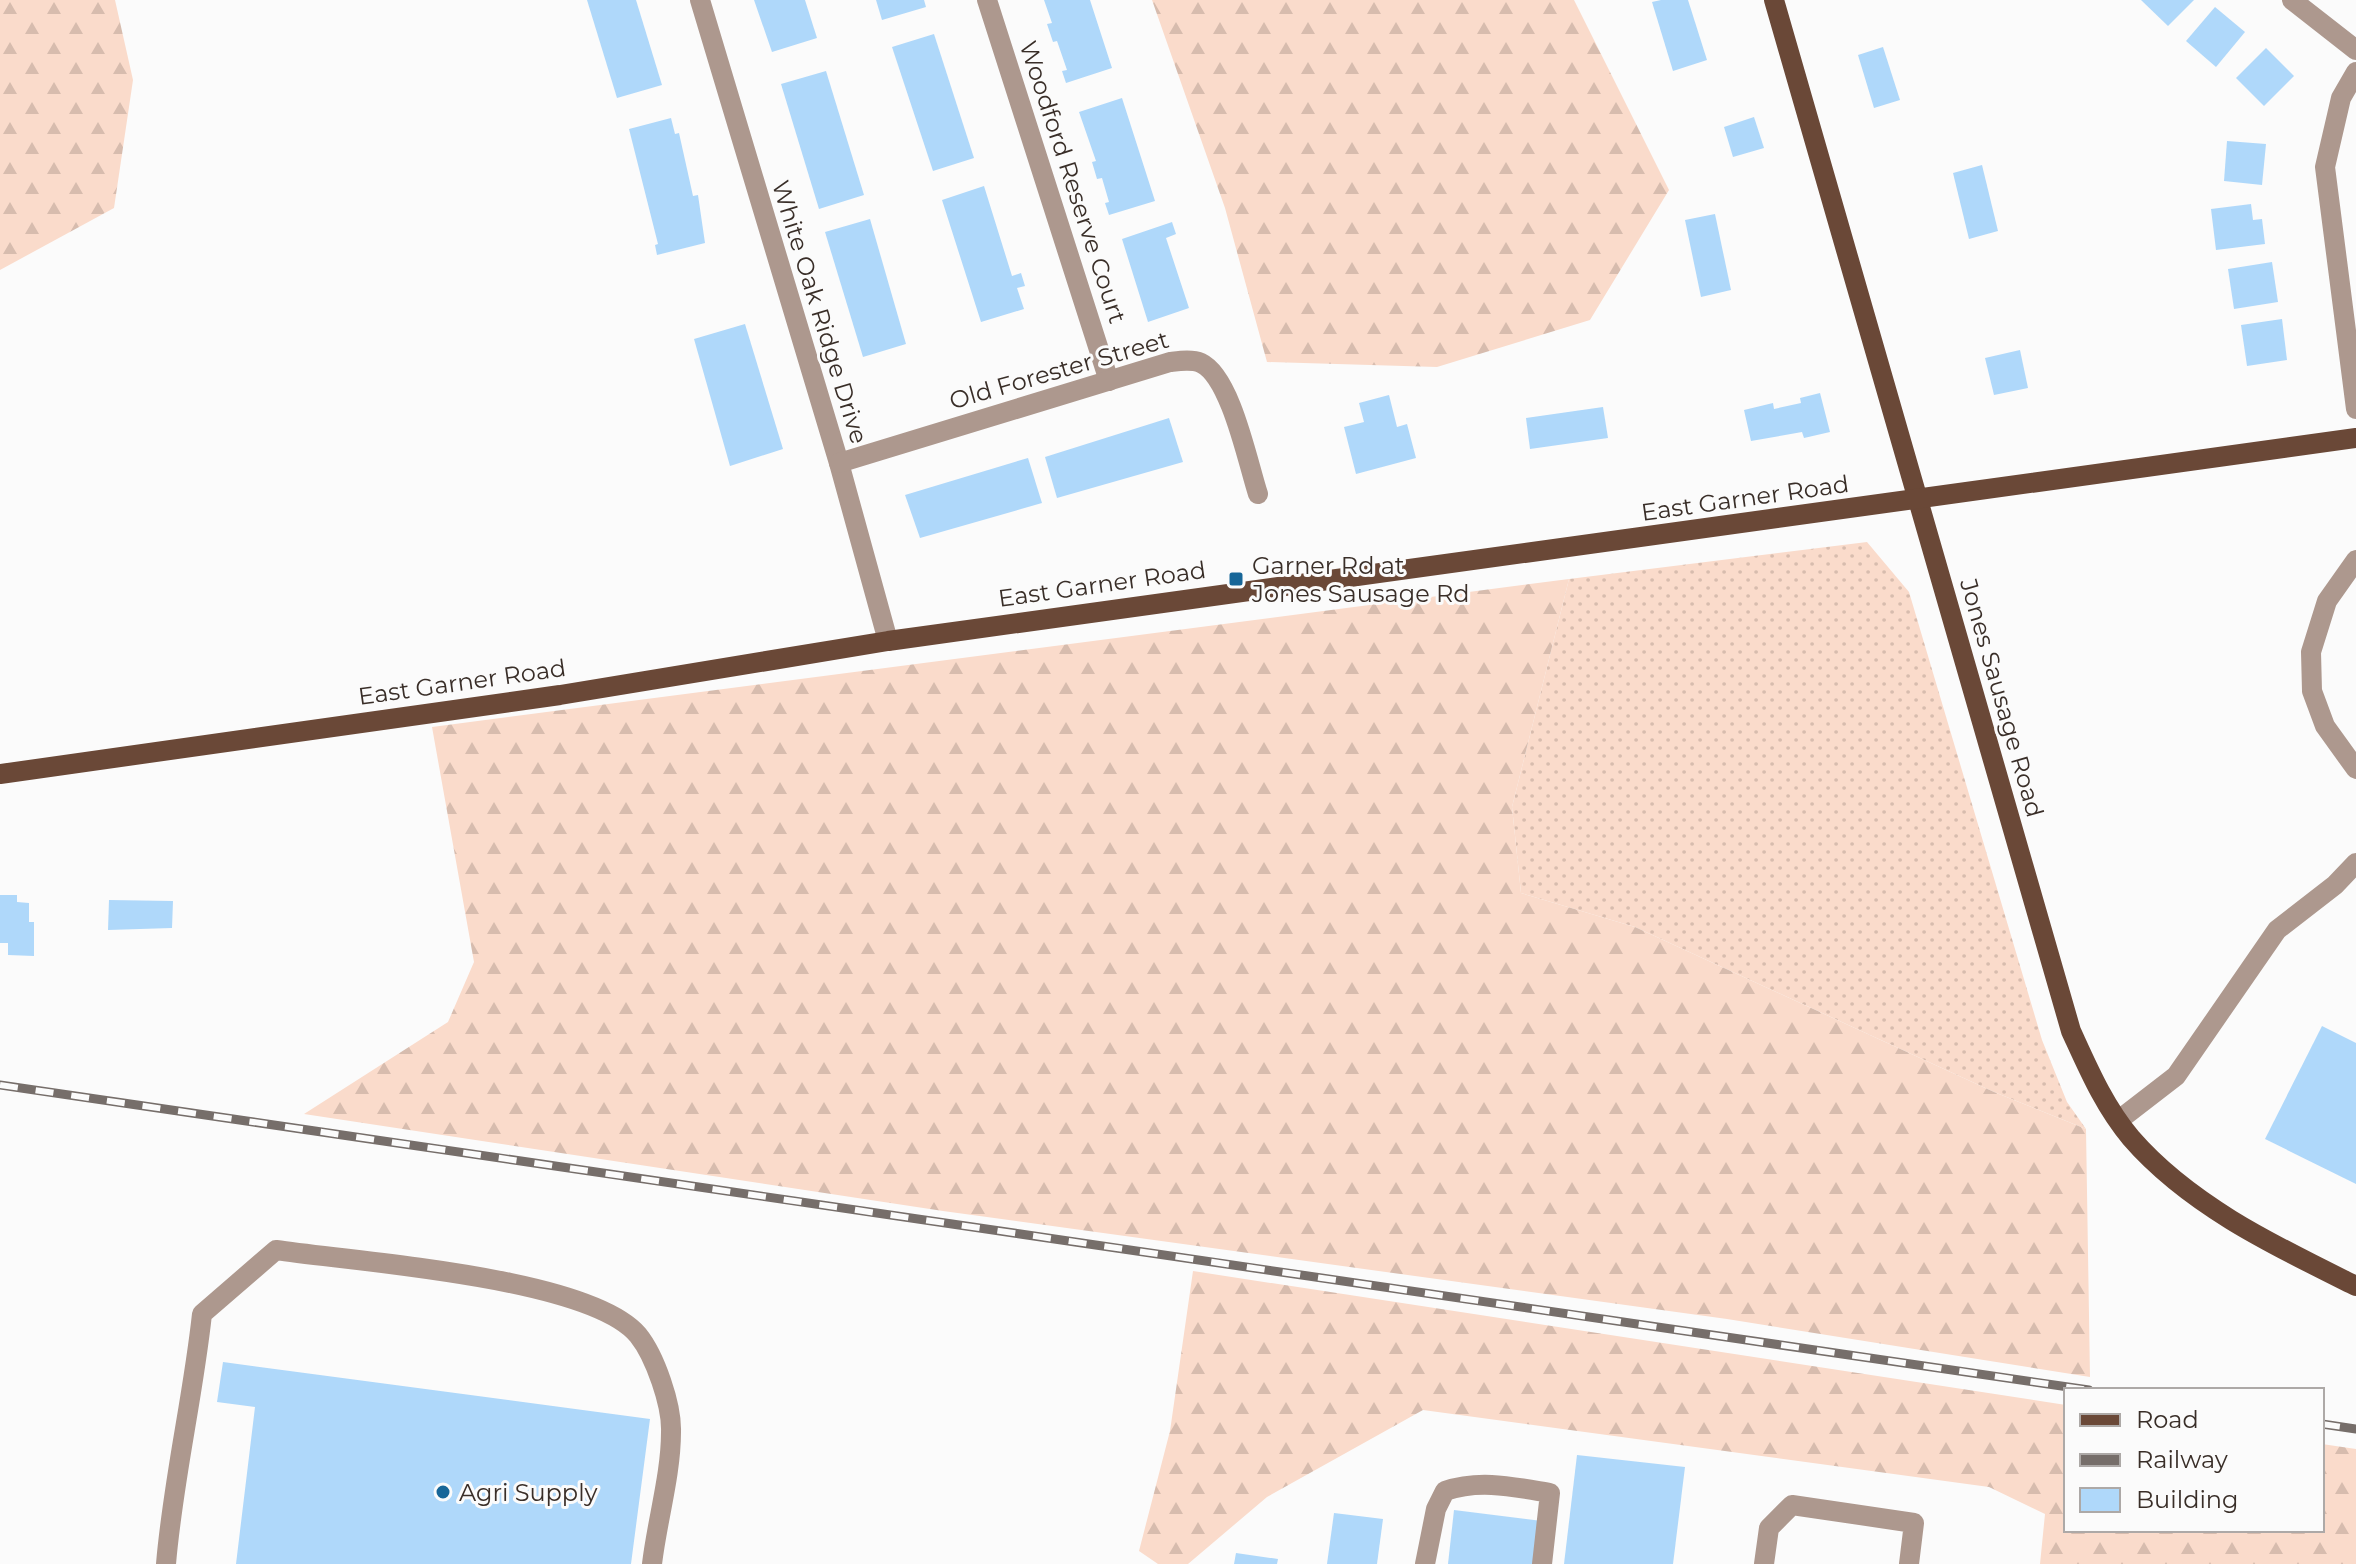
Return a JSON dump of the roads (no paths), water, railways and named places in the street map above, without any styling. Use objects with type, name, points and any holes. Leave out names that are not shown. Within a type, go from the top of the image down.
[{"type":"main road","name":"Jones Sausage Road","points":[[1774,0],[2071,1031],[2097,1089],[2131,1138],[2174,1179],[2224,1215],[2356,1286]]},
{"type":"main road","name":"East Garner Road","points":[[0,774],[560,695],[888,641],[1920,501],[2356,438]]},
{"type":"street","name":"White Oak Ridge Drive","points":[[700,0],[839,463],[888,641]]},
{"type":"street","name":"Woodford Reserve Court","points":[[987,0],[1109,381]]},
{"type":"street","points":[[2292,0],[2356,50]]},
{"type":"street","points":[[2356,72],[2341,98],[2325,167],[2356,409]]},
{"type":"street","name":"Old Forester Street","points":[[839,463],[1170,362],[1201,363],[1219,381],[1227,396],[1258,494]]},
{"type":"street","points":[[2356,560],[2327,601],[2311,652],[2312,691],[2325,726],[2356,769]]},
{"type":"street","points":[[2119,1120],[2176,1076],[2277,930],[2335,885],[2356,863]]},
{"type":"street","points":[[166,1564],[171,1507],[192,1403],[202,1314],[276,1250],[549,1290],[600,1310],[638,1335],[665,1390],[672,1431],[652,1564]]},
{"type":"street","points":[[1425,1564],[1436,1509],[1445,1491],[1466,1484],[1490,1483],[1550,1493],[1542,1564]]},
{"type":"street","points":[[1764,1564],[1769,1528],[1792,1505],[1914,1523],[1909,1564]]},
{"type":"railway","points":[[0,1085],[2075,1388]]},
{"type":"railway","points":[[2324,1424],[2356,1429]]},
{"type":"place","name":"Garner Rd at Jones Sausage Rd","points":[[1236,579]]},
{"type":"place","name":"Agri Supply","points":[[443,1492]]}]
